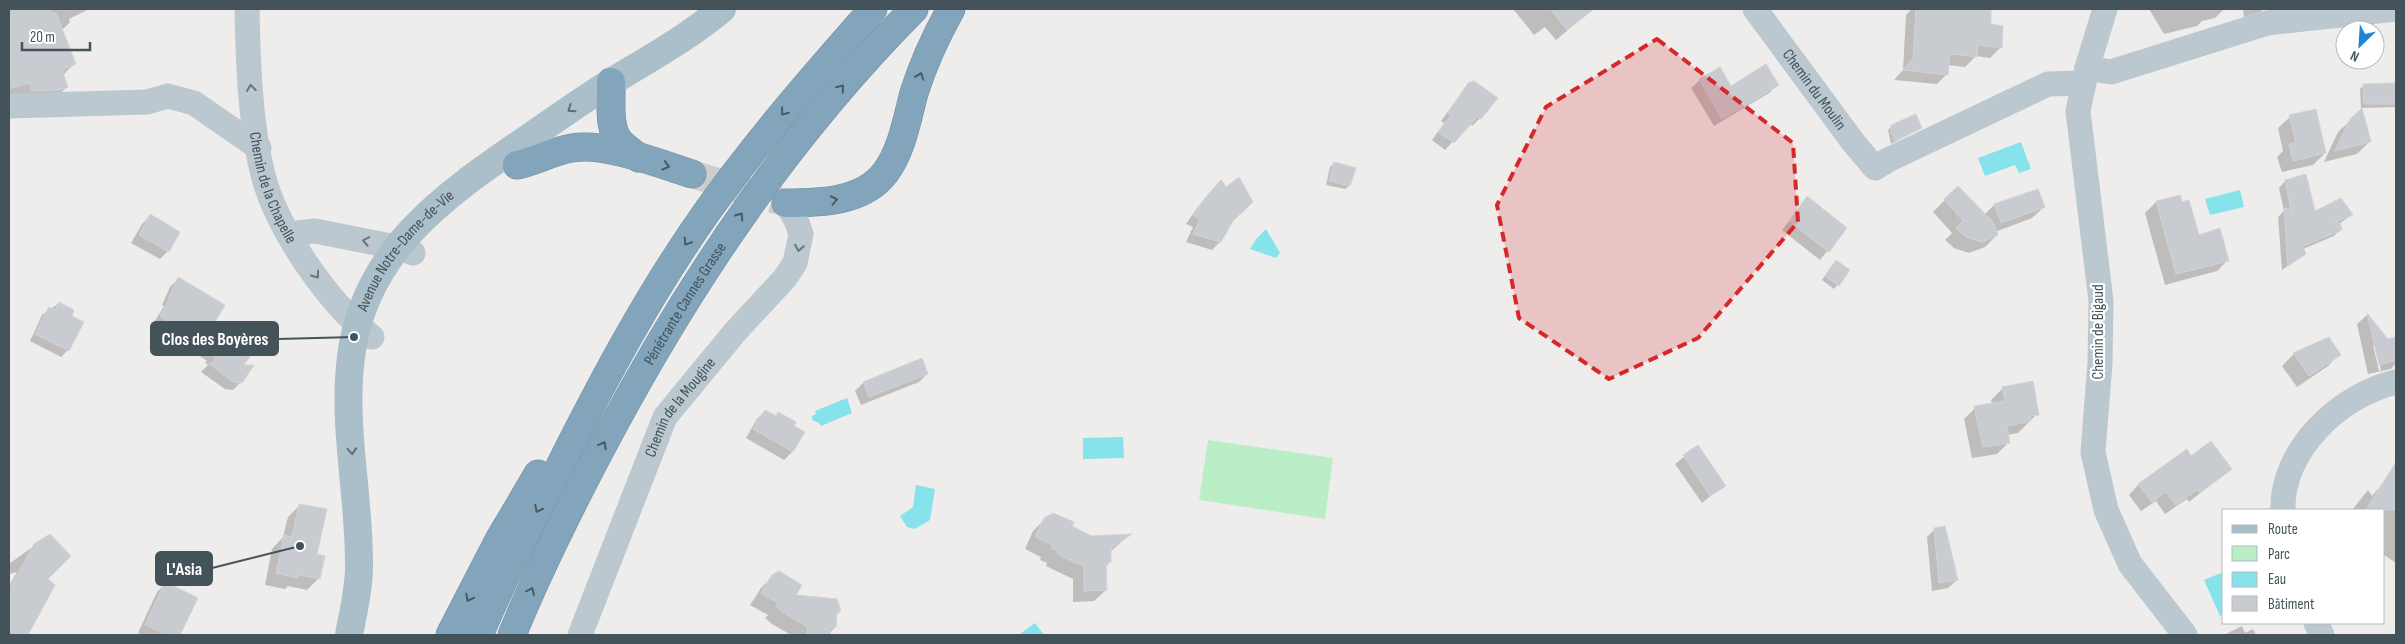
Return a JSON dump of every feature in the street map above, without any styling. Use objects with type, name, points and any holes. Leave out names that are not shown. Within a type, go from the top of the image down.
[{"type":"highway","name":"Pénétrante Cannes Grasse","points":[[479,635],[515,555],[607,372],[706,214],[759,142],[873,9]]},
{"type":"highway","name":"Pénétrante Cannes Grasse","points":[[512,635],[578,492],[643,371],[711,258],[744,210],[843,86],[914,9]]},
{"type":"highway","points":[[786,203],[819,203],[847,197],[868,187],[885,173],[896,152],[925,62],[951,9]]},
{"type":"highway","points":[[612,93],[612,124],[619,142],[639,158]]},
{"type":"highway","points":[[518,165],[562,150],[585,146],[639,158],[692,174]]},
{"type":"highway","points":[[450,635],[517,508],[607,372]]},
{"type":"main road","name":"Avenue Notre-Dame-de-Vie","points":[[404,250],[722,9]]},
{"type":"main road","name":"Avenue Notre-Dame-de-Vie","points":[[349,635],[360,570],[350,396],[350,360],[364,331],[379,312],[404,250],[437,204],[500,157],[612,93],[709,33],[736,9]]},
{"type":"main road","name":"Avenue Notre-Dame-de-Vie","points":[[364,331],[376,532],[372,602],[365,635]]},
{"type":"street","name":"Chemin de la Chapelle","points":[[247,9],[248,62],[258,142],[263,175],[272,201],[289,234],[333,300],[364,331]]},
{"type":"street","name":"Chemin du Moulin","points":[[1755,9],[1875,168],[1888,160],[2048,84],[2085,76]]},
{"type":"street","name":"Chemin de Bigaud","points":[[2105,9],[2085,76],[2078,111],[2101,301],[2100,362],[2093,452],[2106,510],[2130,564],[2185,635]]},
{"type":"street","points":[[2085,76],[2111,72],[2267,23],[2396,9]]},
{"type":"street","points":[[9,106],[147,102],[168,96],[194,103],[258,142]]},
{"type":"street","name":"Chemin de la Mougine","points":[[580,635],[665,417],[735,332],[785,278],[795,263],[801,234],[796,220],[786,203]]},
{"type":"street","points":[[289,234],[315,231],[404,250]]},
{"type":"street","points":[[2283,509],[2287,480],[2296,456],[2310,436],[2329,418],[2355,400],[2381,386],[2396,382]]},
{"type":"highlighted area","points":[[1657,39],[1793,143],[1798,222],[1698,338],[1609,379],[1519,318],[1497,205],[1546,107]]},
{"type":"green space","points":[[1208,440],[1333,458],[1325,519],[1199,500]]},
{"type":"water","points":[[2021,142],[2031,169],[2019,173],[2015,165],[1985,176],[1978,158]]},
{"type":"water","points":[[2240,190],[2244,207],[2210,215],[2205,199]]},
{"type":"water","points":[[1266,229],[1280,253],[1276,258],[1250,249]]},
{"type":"water","points":[[847,398],[852,413],[821,426],[812,420],[812,416],[816,414],[815,411]]},
{"type":"water","points":[[1123,437],[1124,458],[1083,459],[1083,438]]},
{"type":"water","points":[[916,485],[935,489],[930,520],[915,529],[907,527],[900,516],[913,507]]},
{"type":"water","points":[[2221,573],[2222,575],[2222,615],[2220,616],[2204,580]]},
{"type":"water","points":[[1035,623],[1044,635],[1020,634]]},
{"type":"building","points":[[9,9],[50,9],[52,14],[56,13],[76,64],[62,70],[68,87],[60,90],[32,91],[29,83],[9,89]]},
{"type":"building","points":[[1550,9],[1594,9],[1567,30]]},
{"type":"building","points":[[1916,9],[1991,9],[1991,24],[2003,26],[2002,48],[1978,45],[1977,57],[1950,54],[1948,75],[1903,70],[1913,59]]},
{"type":"building","points":[[1766,64],[1779,85],[1722,119],[1699,79],[1720,67],[1731,86]]},
{"type":"building","points":[[1474,81],[1498,98],[1481,119],[1478,116],[1454,143],[1438,132],[1451,115],[1448,113],[1468,83]]},
{"type":"building","points":[[2396,83],[2396,104],[2364,104],[2363,84]]},
{"type":"building","points":[[2362,108],[2371,142],[2335,151],[2350,119]]},
{"type":"building","points":[[2316,109],[2326,153],[2293,161],[2289,144],[2296,142],[2289,115]]},
{"type":"building","points":[[1916,114],[1922,128],[1895,141],[1891,132],[1891,125]]},
{"type":"building","points":[[1334,162],[1356,168],[1350,186],[1329,181]]},
{"type":"building","points":[[2306,174],[2315,211],[2341,198],[2353,215],[2333,223],[2340,223],[2342,230],[2303,246],[2306,254],[2288,266],[2284,209],[2289,208],[2292,215],[2285,180]]},
{"type":"building","points":[[1239,177],[1253,202],[1233,221],[1221,242],[1193,234],[1200,219],[1193,215],[1205,198],[1221,180],[1226,187]]},
{"type":"building","points":[[1958,186],[1993,222],[1998,235],[1982,242],[1966,237],[1956,228],[1963,221],[1944,199]]},
{"type":"building","points":[[2038,189],[2045,207],[2001,223],[1994,204]]},
{"type":"building","points":[[2180,195],[2182,202],[2189,200],[2199,235],[2220,228],[2229,261],[2176,274],[2156,201]]},
{"type":"building","points":[[1807,196],[1847,228],[1829,252],[1789,221]]},
{"type":"building","points":[[150,214],[180,232],[169,252],[139,235]]},
{"type":"building","points":[[1836,260],[1850,270],[1839,286],[1825,276]]},
{"type":"building","points":[[178,277],[225,305],[215,322],[254,351],[244,365],[254,365],[242,383],[233,382],[208,363],[211,364],[216,357],[212,355],[214,353],[160,316],[170,298]]},
{"type":"building","points":[[59,302],[74,310],[72,316],[84,322],[69,351],[35,334],[49,307],[55,310]]},
{"type":"building","points":[[2367,313],[2388,339],[2396,337],[2396,360],[2379,365]]},
{"type":"building","points":[[2329,337],[2341,355],[2309,376],[2293,353]]},
{"type":"building","points":[[922,358],[928,374],[869,397],[863,382]]},
{"type":"building","points":[[2033,381],[2039,415],[2030,416],[2031,421],[2007,426],[2010,443],[1983,447],[1974,406],[2005,401],[2002,387]]},
{"type":"building","points":[[765,410],[776,416],[778,412],[796,422],[794,426],[805,432],[793,452],[753,429]]},
{"type":"building","points":[[2211,441],[2232,469],[2200,493],[2197,490],[2176,505],[2166,492],[2152,502],[2138,484],[2187,449],[2191,456]]},
{"type":"building","points":[[1698,445],[1726,486],[1710,496],[1683,455]]},
{"type":"building","points":[[2396,462],[2396,510],[2367,509]]},
{"type":"building","points":[[299,504],[327,509],[317,554],[325,556],[320,579],[299,575],[298,578],[276,573],[284,535],[292,537]]},
{"type":"building","points":[[1053,513],[1074,522],[1072,526],[1091,536],[1132,534],[1111,548],[1111,562],[1106,563],[1107,590],[1084,591],[1084,567],[1057,554],[1058,551],[1051,548],[1052,545],[1035,537],[1044,518]]},
{"type":"building","points":[[1945,526],[1958,580],[1939,583],[1934,528]]},
{"type":"building","points":[[50,534],[71,556],[48,579],[55,585],[28,635],[9,635],[9,590],[34,544]]},
{"type":"building","points":[[779,571],[802,585],[796,595],[837,599],[841,611],[837,613],[836,627],[831,627],[830,635],[807,635],[808,627],[784,613],[776,606],[778,603],[761,593],[772,575]]},
{"type":"building","points":[[165,582],[198,598],[180,635],[167,635],[145,625]]},
{"type":"tunnel","points":[[692,174],[779,201]]},
{"type":"place","name":"Clos des Boyères","points":[[354,337]]},
{"type":"place","name":"L'Asia","points":[[300,546]]}]
